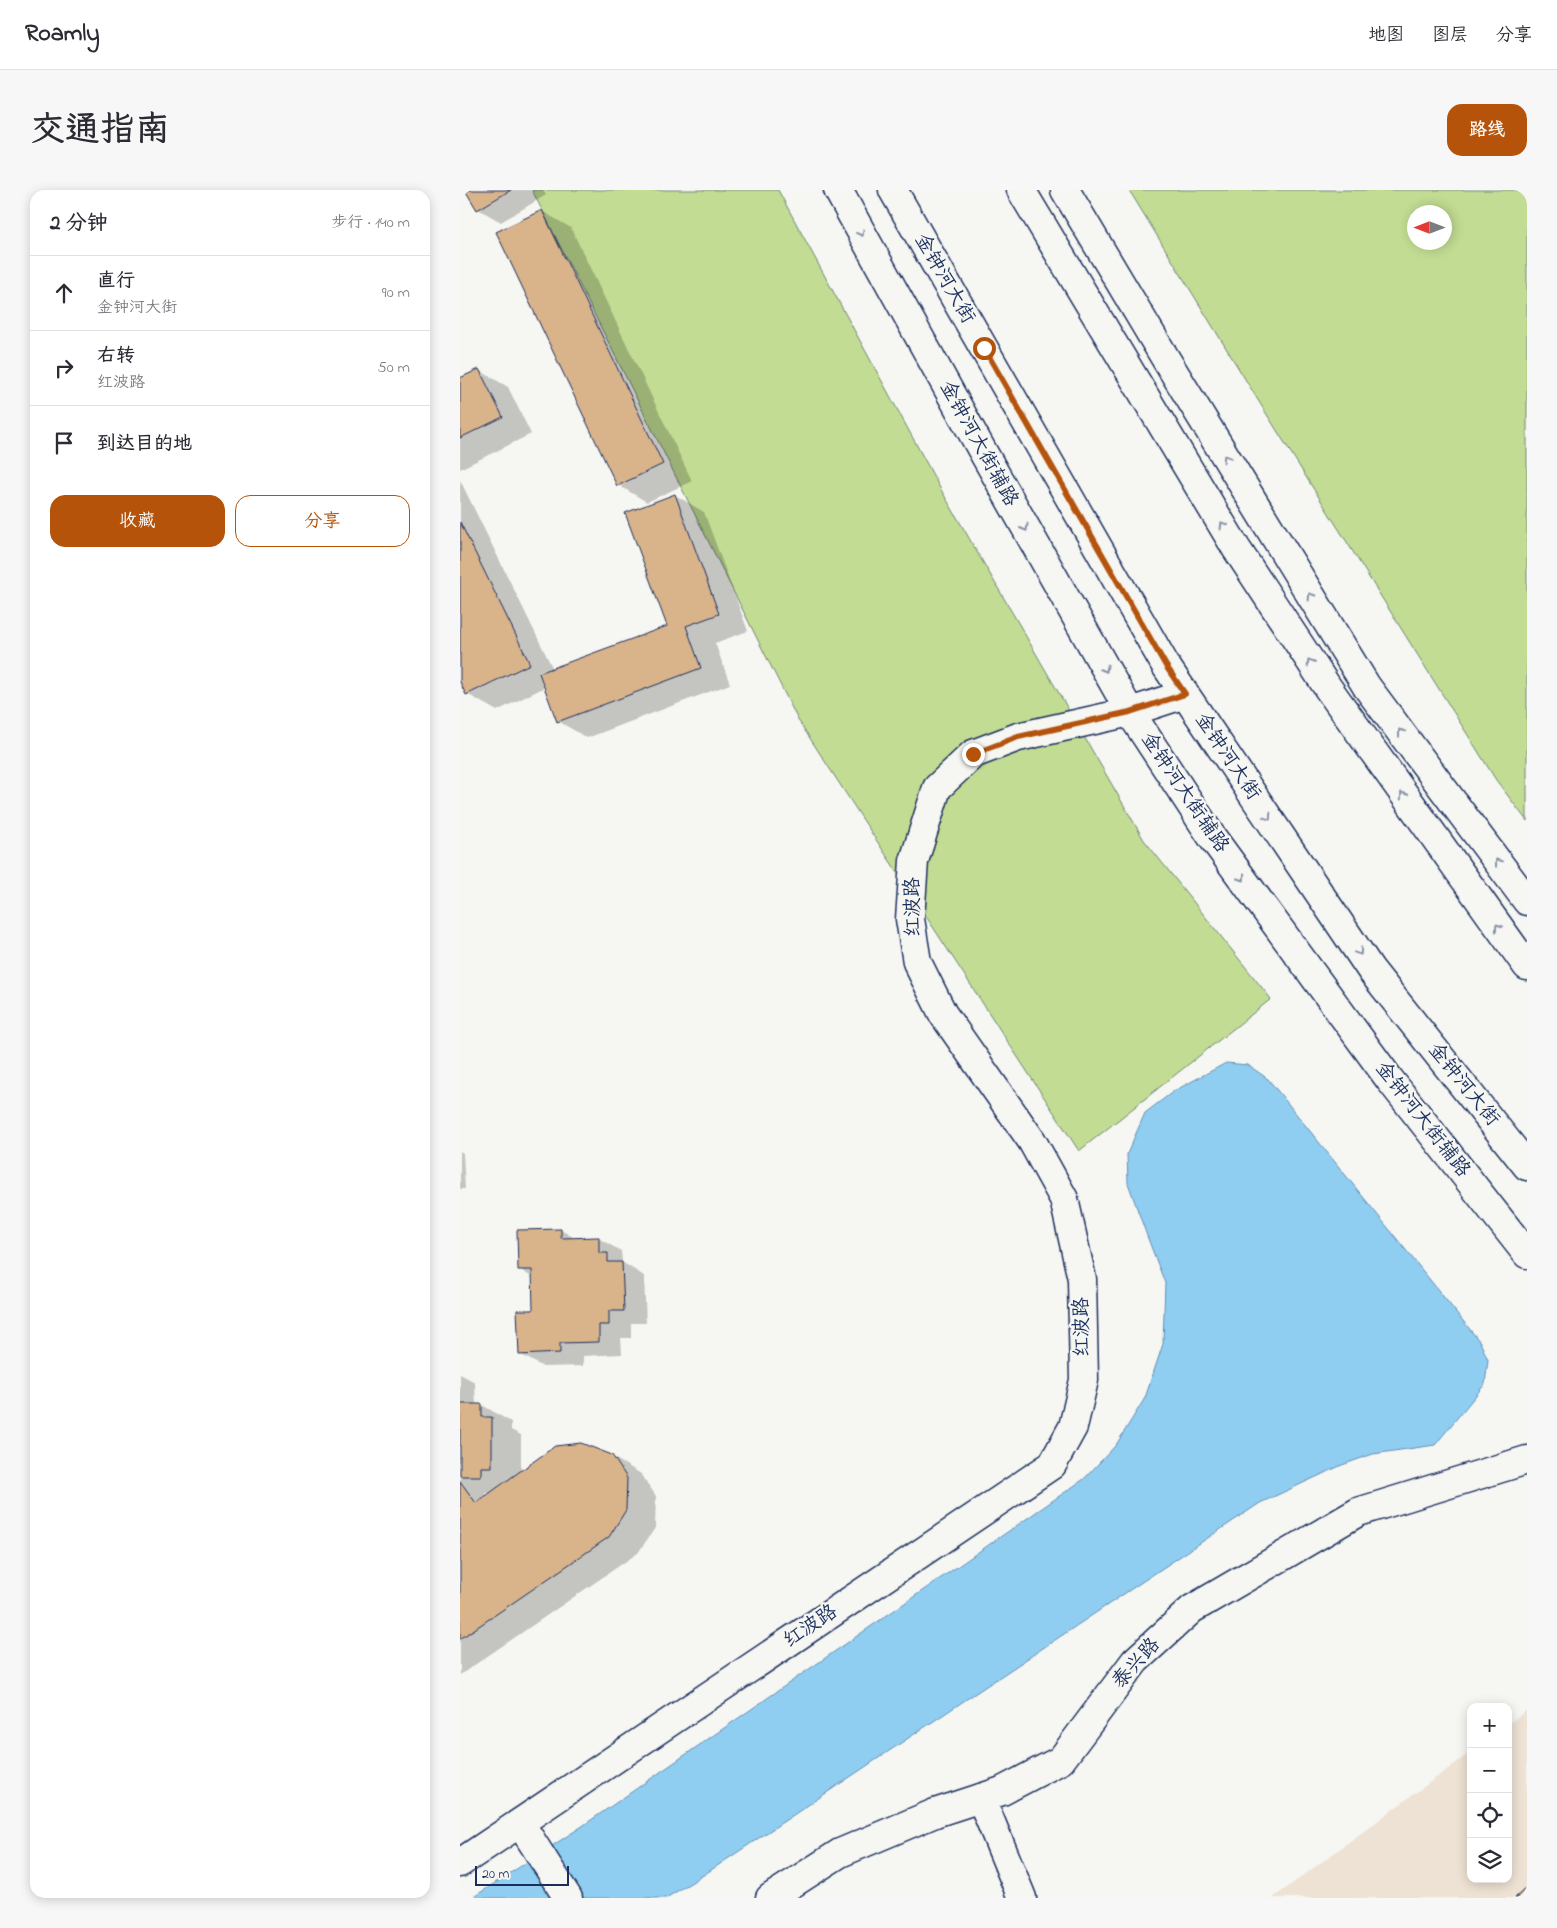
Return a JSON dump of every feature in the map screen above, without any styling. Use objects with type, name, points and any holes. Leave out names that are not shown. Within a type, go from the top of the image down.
[{"type":"street","name":"金钟河大街辅路","points":[[838,190],[1130,712],[1212,837],[1390,1080],[1527,1254]]},
{"type":"street","name":"金钟河大街","points":[[893,190],[1166,666],[1371,970],[1527,1166]]},
{"type":"street","points":[[1021,190],[1236,548],[1328,688],[1527,966]]},
{"type":"street","points":[[1064,190],[1167,362],[1367,687],[1527,901]]},
{"type":"street","name":"红波路","points":[[460,1863],[1052,1465],[1073,1427],[1084,1380],[1082,1279],[1064,1199],[1032,1141],[943,1014],[917,962],[910,919],[914,862],[937,788],[973,754],[1018,737],[1130,712],[1185,694]]},
{"type":"street","name":"泰兴路","points":[[770,1898],[840,1852],[935,1813],[1002,1791],[1061,1760],[1135,1661],[1192,1609],[1358,1512],[1527,1460]]},
{"type":"street","points":[[981,1798],[1022,1898]]},
{"type":"street","points":[[520,1823],[568,1898]]},
{"type":"shaded area","points":[[1527,1710],[1527,1898],[1273,1898],[1467,1755],[1467,1883],[1512,1883],[1512,1721]]},
{"type":"green space","points":[[532,190],[778,190],[940,488],[1144,840],[1271,999],[1079,1151],[798,720]]},
{"type":"green space","points":[[1129,190],[1527,190],[1527,821],[1496,780]]},
{"type":"water","points":[[1226,1063],[1248,1065],[1268,1079],[1480,1342],[1488,1360],[1485,1384],[1435,1445],[1373,1454],[1342,1465],[1260,1503],[705,1874],[666,1898],[472,1898],[581,1827],[1084,1479],[1116,1445],[1145,1398],[1163,1344],[1165,1283],[1128,1183],[1127,1154],[1145,1113],[1174,1091]]},
{"type":"building","points":[[465,190],[511,190],[477,210]]},
{"type":"building","points":[[542,210],[663,464],[617,486],[496,232]]},
{"type":"building","points":[[479,369],[503,417],[460,438],[460,378]]},
{"type":"building","points":[[675,494],[719,614],[686,626],[701,668],[557,722],[539,673],[667,626],[625,513]]},
{"type":"building","points":[[460,522],[530,664],[466,695],[460,682]]},
{"type":"building","points":[[561,1229],[561,1238],[599,1237],[599,1253],[608,1253],[608,1262],[622,1262],[624,1311],[609,1311],[609,1325],[599,1325],[599,1342],[560,1343],[560,1353],[519,1355],[517,1310],[533,1310],[532,1270],[518,1270],[517,1230]]},
{"type":"building","points":[[460,1404],[482,1404],[482,1417],[492,1417],[492,1467],[481,1467],[481,1476],[460,1476]]},
{"type":"building","points":[[581,1443],[612,1455],[627,1478],[626,1510],[609,1537],[460,1639],[460,1481],[476,1503],[555,1446]]},
{"type":"building","points":[[1527,1887],[1527,1898],[1515,1898]]},
{"type":"route","points":[[973,754],[1018,737],[1130,712],[1185,694],[1166,666],[984,348]]}]
